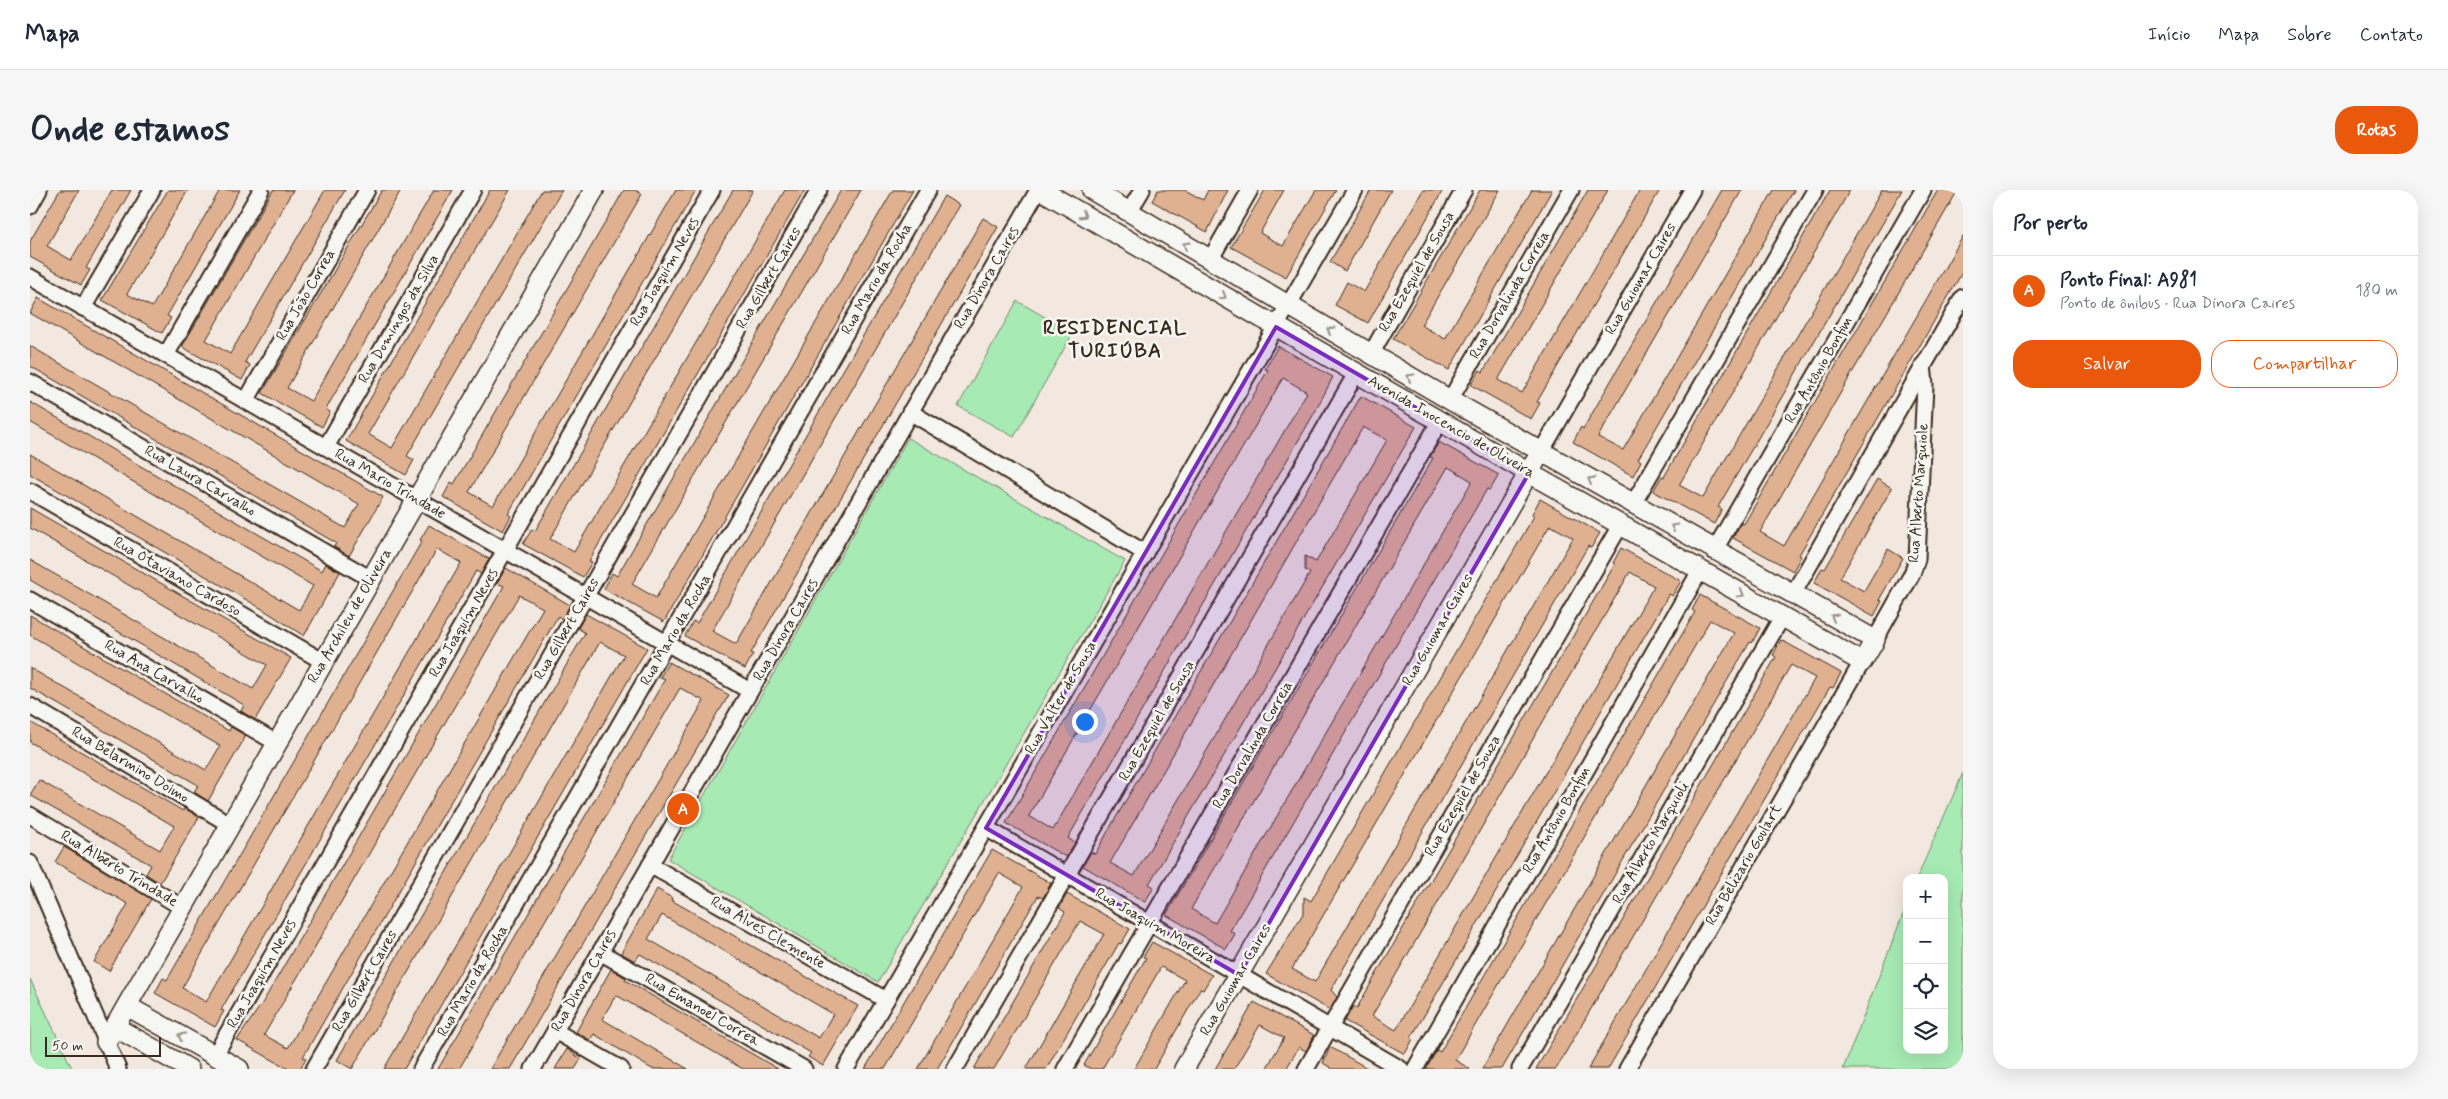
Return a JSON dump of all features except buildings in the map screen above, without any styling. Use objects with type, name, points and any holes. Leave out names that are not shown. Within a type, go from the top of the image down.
[{"type":"street","points":[[30,206],[40,190]]},
{"type":"street","points":[[83,308],[152,190]]},
{"type":"street","points":[[166,355],[261,190]]},
{"type":"street","name":"Rua João Correa","points":[[246,401],[367,190]]},
{"type":"street","name":"Rua Domingos da Silva","points":[[326,447],[473,190]]},
{"type":"street","name":"Rua Archileu de Oliveira","points":[[111,1034],[594,190]]},
{"type":"street","name":"Rua Joaquim Neves","points":[[215,1055],[506,552],[712,190]]},
{"type":"street","name":"Rua Gilbert Caires","points":[[314,1069],[820,190]]},
{"type":"street","name":"Rua Mario da Rocha","points":[[422,1069],[928,190]]},
{"type":"street","name":"Avenida Inocencio de Oliveira","points":[[1040,190],[1529,473],[1862,662]]},
{"type":"street","name":"Rua Dinora Caires","points":[[533,1069],[910,412],[1040,190]]},
{"type":"street","name":"Avenida Inocencio de Oliveira","points":[[1092,190],[1450,400],[1714,551],[1875,640]]},
{"type":"street","points":[[1129,212],[1142,190]]},
{"type":"street","points":[[1210,260],[1250,190]]},
{"type":"street","name":"Rua Valter de Sousa","points":[[846,1069],[1289,306],[1354,190]]},
{"type":"street","name":"Rua Ezequiel de Sousa","points":[[1371,354],[1464,190]]},
{"type":"street","name":"Rua Dorvalinda Correia","points":[[1450,400],[1571,190]]},
{"type":"street","name":"Rua Guiomar Caires","points":[[1184,1069],[1692,190]]},
{"type":"street","points":[[1633,504],[1815,190]]},
{"type":"street","name":"Rua Antônio Bonfim","points":[[1714,551],[1923,190]]},
{"type":"street","name":"Rua Mario Trindade","points":[[30,277],[750,691]]},
{"type":"street","name":"Rua Alberto Marquiole","points":[[1793,594],[1963,297]]},
{"type":"street","name":"Rua Alberto Marquiole","points":[[1875,640],[1912,574],[1917,559],[1925,385],[1923,365]]},
{"type":"street","name":"Rua Ezequiel de Sousa","points":[[955,1069],[1357,372]]},
{"type":"street","name":"Rua Laura Carvalho","points":[[30,382],[371,579]]},
{"type":"street","points":[[910,412],[1145,553]]},
{"type":"street","name":"Rua Dorvalinda Correia","points":[[1066,1069],[1440,421]]},
{"type":"street","name":"Rua Otaviano Cardoso","points":[[30,491],[324,662]]},
{"type":"street","name":"Rua Ezequiel de Souza","points":[[1306,1069],[1621,524]]},
{"type":"street","name":"Rua Antônio Bonfim","points":[[1415,1069],[1700,571]]},
{"type":"street","name":"Rua Ana Carvalho","points":[[30,600],[277,743]]},
{"type":"street","name":"Rua Alberto Marquioli","points":[[1520,1069],[1782,616]]},
{"type":"street","points":[[1862,662],[1875,640]]},
{"type":"street","name":"Rua Belizario Goulart","points":[[1627,1069],[1862,662]]},
{"type":"street","name":"Rua Belarmino Doimo","points":[[30,706],[230,824]]},
{"type":"street","name":"Rua Alberto Trindade","points":[[30,815],[183,908]]},
{"type":"street","name":"Rua Joaquim Moreira","points":[[986,828],[1401,1069]]},
{"type":"street","points":[[30,863],[111,1034],[118,1069]]},
{"type":"street","name":"Rua Alves Clemente","points":[[650,865],[886,1000]]},
{"type":"street","name":"Rua Emanoel Correa","points":[[600,952],[804,1069]]},
{"type":"street","points":[[127,1006],[239,1069]]},
{"type":"street","points":[[555,1031],[621,1069]]},
{"type":"street","points":[[111,1034],[188,1069]]},
{"type":"highlighted area","points":[[1276,327],[1529,473],[1239,975],[986,828]]},
{"type":"green space","points":[[1017,301],[1073,333],[1014,437],[958,406]]},
{"type":"green space","points":[[908,438],[1125,561],[878,982],[668,859]]},
{"type":"green space","points":[[1963,773],[1963,1069],[1843,1069],[1903,914],[1903,1054],[1948,1054],[1948,874],[1919,874]]},
{"type":"green space","points":[[30,979],[71,1066],[73,1069],[30,1069]]},
{"type":"place","name":"Ponto Final: A981","points":[[683,809]]},
{"type":"district","name":"RESIDENCIAL TURIÚBA","points":[[1115,340]]}]
